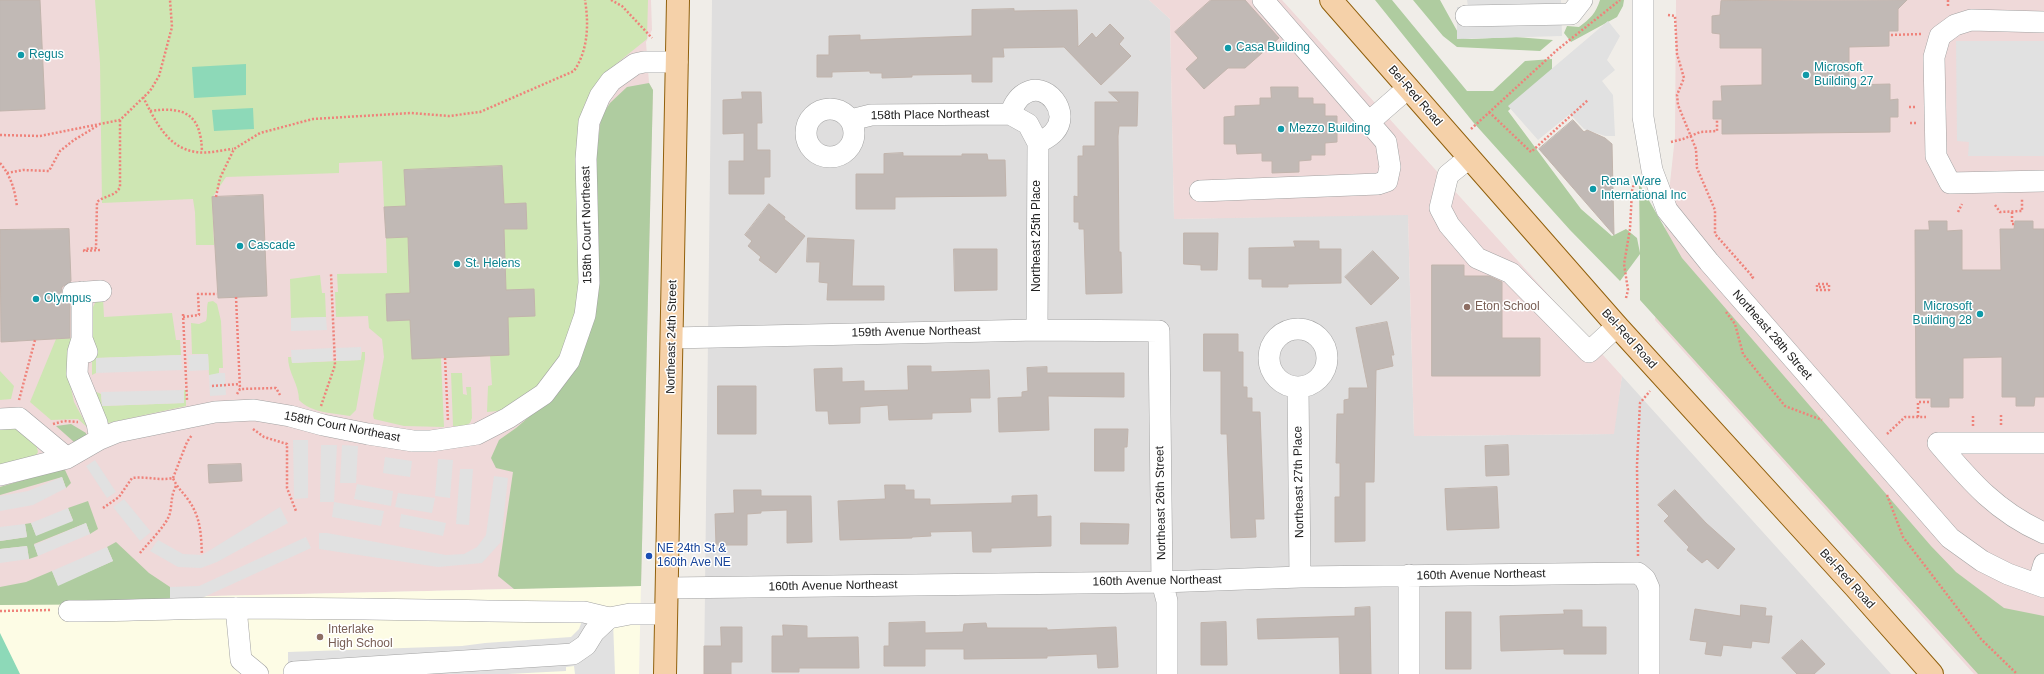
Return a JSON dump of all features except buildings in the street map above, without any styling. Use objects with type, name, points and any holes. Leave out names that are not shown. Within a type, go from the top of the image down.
[{"type":"main road","name":"Northeast 24th Street","points":[[665,674],[678,0]]},
{"type":"main road","name":"Bel-Red Road","points":[[1332,0],[1662,377],[1855,587],[1932,674]]},
{"type":"street","points":[[1200,191],[1378,184],[1387,181],[1390,167],[1386,142],[1263,0]]},
{"type":"street","points":[[1466,16],[1571,14],[1582,0]]},
{"type":"street","name":"Northeast 28th Street","points":[[1642,0],[1642,117],[1652,170],[1666,210],[1714,268],[1950,538],[1982,561],[2008,574],[2041,586]]},
{"type":"street","points":[[2044,22],[1971,20],[1955,25],[1940,36],[1934,57],[1936,156],[1950,183],[2044,181]]},
{"type":"street","name":"158th Court Northeast","points":[[0,475],[66,458],[100,439],[117,432],[215,412],[254,410],[290,416],[323,425],[368,434],[413,441],[431,441],[478,434],[508,418],[544,394],[569,361],[585,315],[589,282],[586,158],[589,122],[600,96],[611,80],[635,64],[644,62],[677,62]]},
{"type":"street","points":[[1370,122],[1408,88]]},
{"type":"street","points":[[1010,114],[1017,101],[1024,94],[1030,91],[1043,92],[1054,99],[1060,112],[1058,126],[1054,132],[1038,143]]},
{"type":"street","name":"158th Place Northeast","points":[[851,120],[871,115],[1010,114],[1028,124]]},
{"type":"street","name":"Northeast 25th Place","points":[[1028,124],[1038,143],[1037,330]]},
{"type":"street","points":[[1469,158],[1448,175],[1440,208],[1449,225],[1477,258],[1511,273],[1589,352],[1617,326]]},
{"type":"street","points":[[86,292],[82,339],[87,353],[87,373],[82,383],[97,423],[100,439]]},
{"type":"street","name":"159th Avenue Northeast","points":[[672,338],[1037,330],[1159,331]]},
{"type":"street","name":"Northeast 26th Street","points":[[1159,331],[1162,582],[1167,601],[1167,674]]},
{"type":"street","name":"Northeast 27th Place","points":[[1298,387],[1300,577]]},
{"type":"street","points":[[0,419],[19,418],[66,458]]},
{"type":"street","points":[[2044,443],[1938,443],[1971,482],[2004,512],[2044,533]]},
{"type":"street","points":[[2041,586],[2044,564]]},
{"type":"street","points":[[1642,570],[1649,588],[1649,674]]},
{"type":"street","name":"160th Avenue Northeast","points":[[667,588],[1162,582],[1300,577],[1638,573],[1642,570]]},
{"type":"street","points":[[1409,575],[1409,674]]},
{"type":"street","points":[[69,611],[145,611],[236,608],[584,612],[609,618],[630,614],[666,614]]},
{"type":"street","points":[[236,608],[241,660],[258,674]]},
{"type":"street","points":[[294,672],[573,654],[586,646],[594,632],[609,618]]},
{"type":"path","points":[[0,135],[40,136],[120,120],[143,96],[150,91],[159,76],[172,27],[170,0]]},
{"type":"path","points":[[143,96],[158,126],[174,144],[195,152],[234,149],[260,133],[313,119],[411,113],[449,116],[480,112],[500,104],[524,91],[558,79],[574,71],[582,59],[585,47],[588,17],[585,0]]},
{"type":"path","points":[[611,0],[622,6],[652,38]]},
{"type":"path","points":[[1471,129],[1557,50],[1620,0]]},
{"type":"path","points":[[1948,0],[1948,8]]},
{"type":"path","points":[[1668,15],[1675,16],[1677,54],[1684,78],[1677,95],[1678,105],[1696,149],[1697,168],[1715,210],[1715,234],[1753,277],[1751,279]]},
{"type":"path","points":[[1891,34],[1922,34]]},
{"type":"path","points":[[1489,112],[1530,152],[1588,100]]},
{"type":"path","points":[[1909,107],[1915,107]]},
{"type":"path","points":[[150,111],[165,109],[179,110],[193,119],[202,134],[202,152]]},
{"type":"path","points":[[1671,142],[1700,132],[1717,131],[1718,119]]},
{"type":"path","points":[[100,250],[89,252],[84,251],[85,249],[96,248],[97,202],[102,198],[113,195],[120,187],[120,120]]},
{"type":"path","points":[[1910,123],[1915,123]]},
{"type":"path","points":[[7,173],[23,170],[49,171],[60,151],[74,140],[100,124]]},
{"type":"path","points":[[216,197],[220,178],[234,149]]},
{"type":"path","points":[[0,163],[7,173],[15,193],[17,207]]},
{"type":"path","points":[[1626,298],[1628,290],[1624,264],[1630,229],[1632,191],[1636,176]]},
{"type":"path","points":[[1995,205],[2000,212],[2012,212],[2022,211],[2022,203]]},
{"type":"path","points":[[1958,212],[1962,204]]},
{"type":"path","points":[[2012,212],[2012,224],[2015,224]]},
{"type":"path","points":[[320,412],[335,365],[331,274]]},
{"type":"path","points":[[1816,290],[1829,290],[1829,284],[1817,284],[1817,287],[1827,287]]},
{"type":"path","points":[[183,317],[199,315],[198,294],[217,294]]},
{"type":"path","points":[[236,297],[240,396]]},
{"type":"path","points":[[1726,312],[1735,324],[1743,354],[1785,406],[1824,421]]},
{"type":"path","points":[[18,403],[35,340]]},
{"type":"path","points":[[445,358],[448,428]]},
{"type":"path","points":[[1642,570],[1637,465],[1640,403],[1662,377]]},
{"type":"path","points":[[212,386],[240,384]]},
{"type":"path","points":[[226,412],[240,390]]},
{"type":"path","points":[[1918,417],[1918,402],[1931,402]]},
{"type":"path","points":[[1887,434],[1905,417],[1926,416]]},
{"type":"path","points":[[248,426],[264,437],[287,444],[287,488],[296,510]]},
{"type":"path","points":[[103,508],[119,497],[132,478],[144,476],[165,480],[173,478],[176,486],[188,500],[200,522],[202,555]]},
{"type":"path","points":[[140,553],[165,523],[170,514],[173,492],[176,486]]},
{"type":"path","points":[[1886,493],[1903,537],[1981,639],[2017,674]]},
{"type":"path","points":[[0,611],[69,611]]},
{"type":"shaded area","points":[[0,0],[651,0],[652,30],[646,42],[649,83],[653,90],[641,586],[0,601]]},
{"type":"shaded area","points":[[712,0],[1149,0],[1170,19],[1174,219],[1408,214],[1414,436],[1613,434],[1622,376],[1891,674],[704,674]]},
{"type":"shaded area","points":[[1149,0],[1282,0],[1622,376],[1614,434],[1414,436],[1408,215],[1174,219],[1170,19]]},
{"type":"shaded area","points":[[1467,0],[1561,0],[1562,36],[1457,39],[1457,7],[1468,7]]},
{"type":"shaded area","points":[[1676,0],[2044,0],[2044,674],[1974,674],[1655,320],[1675,137]]},
{"type":"shaded area","points":[[1608,21],[1620,36],[1607,60],[1615,70],[1602,81],[1613,95],[1615,136],[1605,136],[1584,129],[1570,114],[1538,140],[1508,106]]},
{"type":"shaded area","points":[[1956,41],[2044,41],[2044,156],[1968,156],[1969,142],[1957,141]]},
{"type":"shaded area","points":[[326,317],[327,330],[291,331],[291,318]]},
{"type":"shaded area","points":[[361,347],[361,360],[337,361],[336,348]]},
{"type":"shaded area","points":[[332,348],[332,361],[292,363],[291,350]]},
{"type":"shaded area","points":[[208,354],[209,370],[189,371],[188,355]]},
{"type":"shaded area","points":[[181,355],[182,370],[96,373],[96,358]]},
{"type":"shaded area","points":[[225,373],[226,395],[210,396],[209,375]]},
{"type":"shaded area","points":[[184,390],[184,403],[102,406],[101,392]]},
{"type":"shaded area","points":[[293,440],[308,440],[308,498],[294,499]]},
{"type":"shaded area","points":[[321,445],[337,445],[334,502],[320,502]]},
{"type":"shaded area","points":[[342,445],[358,446],[356,483],[340,483]]},
{"type":"shaded area","points":[[385,457],[412,461],[410,477],[383,473]]},
{"type":"shaded area","points":[[438,459],[453,460],[450,498],[435,496]]},
{"type":"shaded area","points":[[95,460],[116,492],[107,498],[86,466]]},
{"type":"shaded area","points":[[460,469],[473,469],[469,525],[456,524]]},
{"type":"shaded area","points":[[494,476],[508,478],[501,542],[482,563],[438,567],[319,549],[319,533],[327,533],[446,555],[464,554],[477,547],[486,535]]},
{"type":"shaded area","points":[[62,477],[66,488],[33,505],[0,511],[0,496],[28,491]]},
{"type":"shaded area","points":[[357,484],[393,491],[391,506],[354,499]]},
{"type":"shaded area","points":[[398,493],[435,498],[432,513],[395,507]]},
{"type":"shaded area","points":[[124,499],[151,532],[140,541],[113,507]]},
{"type":"shaded area","points":[[334,502],[384,511],[381,526],[332,517]]},
{"type":"shaded area","points":[[280,507],[288,523],[217,562],[201,568],[178,567],[150,551],[158,540],[183,554],[202,555]]},
{"type":"shaded area","points":[[68,508],[73,521],[36,536],[31,523]]},
{"type":"shaded area","points":[[401,514],[446,523],[443,536],[399,527]]},
{"type":"shaded area","points":[[86,523],[90,534],[38,556],[34,545]]},
{"type":"shaded area","points":[[25,524],[27,537],[0,541],[0,527]]},
{"type":"shaded area","points":[[306,537],[311,548],[191,603],[170,604],[170,587],[199,586]]},
{"type":"shaded area","points":[[27,546],[29,559],[0,563],[0,549]]},
{"type":"shaded area","points":[[107,547],[113,561],[58,586],[52,571]]},
{"type":"shaded area","name":"Interlake High School","points":[[641,586],[639,674],[0,674],[0,601]]},
{"type":"shaded area","points":[[582,621],[613,622],[615,674],[575,674],[574,666],[566,667],[566,671],[508,674],[288,674],[288,652],[462,646],[571,637],[579,629]]},
{"type":"green space","points":[[95,0],[648,0],[647,39],[616,64],[585,103],[579,144],[581,212],[578,301],[572,329],[561,357],[544,381],[508,410],[487,412],[488,386],[492,385],[490,356],[508,317],[535,315],[534,289],[506,290],[504,229],[527,228],[526,203],[504,204],[502,166],[404,170],[406,206],[384,207],[382,161],[339,163],[339,173],[226,177],[212,198],[214,245],[196,245],[193,199],[102,203],[100,63]]},
{"type":"green space","points":[[1375,0],[1392,0],[1467,91],[1493,91],[1525,61],[1552,59],[1552,71],[1508,111],[1581,209],[1612,236],[1626,229],[1637,238],[1640,253],[1639,183],[1682,258],[1931,546],[1956,572],[2004,608],[2044,616],[2044,674],[1978,674],[1640,300],[1640,254],[1620,281],[1570,230],[1473,122]]},
{"type":"green space","points":[[1413,0],[1440,0],[1461,38],[1516,37],[1553,40],[1540,51],[1457,47],[1443,36]]},
{"type":"green space","points":[[1600,0],[1624,0],[1623,6],[1617,17],[1571,42],[1564,33],[1567,26],[1579,27],[1583,24],[1594,12]]},
{"type":"green space","points":[[246,64],[246,95],[194,98],[192,67]]},
{"type":"green space","points":[[649,83],[653,90],[641,586],[514,589],[498,576],[513,472],[496,468],[491,458],[499,440],[543,405],[571,370],[601,117],[610,103],[627,87]]},
{"type":"green space","points":[[253,108],[254,129],[214,131],[212,110]]},
{"type":"green space","points":[[408,237],[410,293],[386,294],[387,321],[410,320],[441,358],[444,427],[404,426],[374,419],[373,415],[384,357],[382,339],[369,328],[368,316],[336,317],[335,292],[338,292],[337,274],[387,273],[386,238]]},
{"type":"green space","points":[[320,275],[322,293],[325,293],[326,317],[291,318],[290,279]]},
{"type":"green space","points":[[103,298],[104,317],[172,313],[176,340],[180,340],[181,355],[96,358],[96,373],[92,375],[92,309],[96,301]]},
{"type":"green space","points":[[213,301],[217,304],[221,321],[223,368],[219,368],[219,375],[209,375],[208,354],[192,354],[191,323],[199,324],[206,321],[208,302]]},
{"type":"green space","points":[[74,338],[71,388],[74,402],[88,428],[78,419],[51,420],[30,402],[56,339]]},
{"type":"green space","points":[[362,352],[365,352],[365,359],[356,410],[350,416],[316,410],[310,408],[299,400],[299,394],[288,363],[288,357],[291,357],[292,363],[361,360]]},
{"type":"green space","points":[[0,371],[14,386],[11,399],[0,400]]},
{"type":"green space","points":[[451,373],[462,373],[463,394],[467,395],[466,387],[471,387],[472,418],[470,423],[463,427],[453,426]]},
{"type":"green space","points":[[184,390],[186,390],[186,406],[108,423],[103,418],[94,391],[101,394],[102,406],[184,403]]},
{"type":"green space","points":[[71,424],[86,433],[86,437],[74,442],[56,426]]},
{"type":"green space","points":[[13,427],[36,444],[38,452],[34,458],[0,469],[0,428]]},
{"type":"green space","points":[[60,469],[65,470],[71,483],[66,488],[62,477],[0,495],[0,487]]},
{"type":"green space","points":[[88,501],[98,529],[90,534],[86,523],[34,544],[38,556],[29,559],[27,546],[0,549],[0,541],[27,537],[25,524],[31,523],[36,535],[73,520],[68,508]]},
{"type":"green space","points":[[116,542],[149,573],[170,587],[170,604],[0,605],[0,587],[26,582],[52,571],[58,585],[113,561],[107,547]]},
{"type":"green space","points":[[0,633],[20,674],[0,674]]},
{"type":"place","name":"Casa Building","points":[[1228,48]]},
{"type":"place","name":"Regus","points":[[21,55]]},
{"type":"place","name":"Microsoft Building 27","points":[[1806,75]]},
{"type":"place","name":"Mezzo Building","points":[[1281,129]]},
{"type":"place","name":"Rena Ware International Inc","points":[[1593,189]]},
{"type":"place","name":"Cascade","points":[[240,246]]},
{"type":"place","name":"St. Helens","points":[[457,264]]},
{"type":"place","name":"Olympus","points":[[36,299]]},
{"type":"place","name":"Eton School","points":[[1467,307]]},
{"type":"place","name":"Microsoft Building 28","points":[[1980,314]]},
{"type":"place","name":"NE 24th St & 160th Ave NE","points":[[649,556]]},
{"type":"place","name":"Interlake High School","points":[[320,637]]}]
